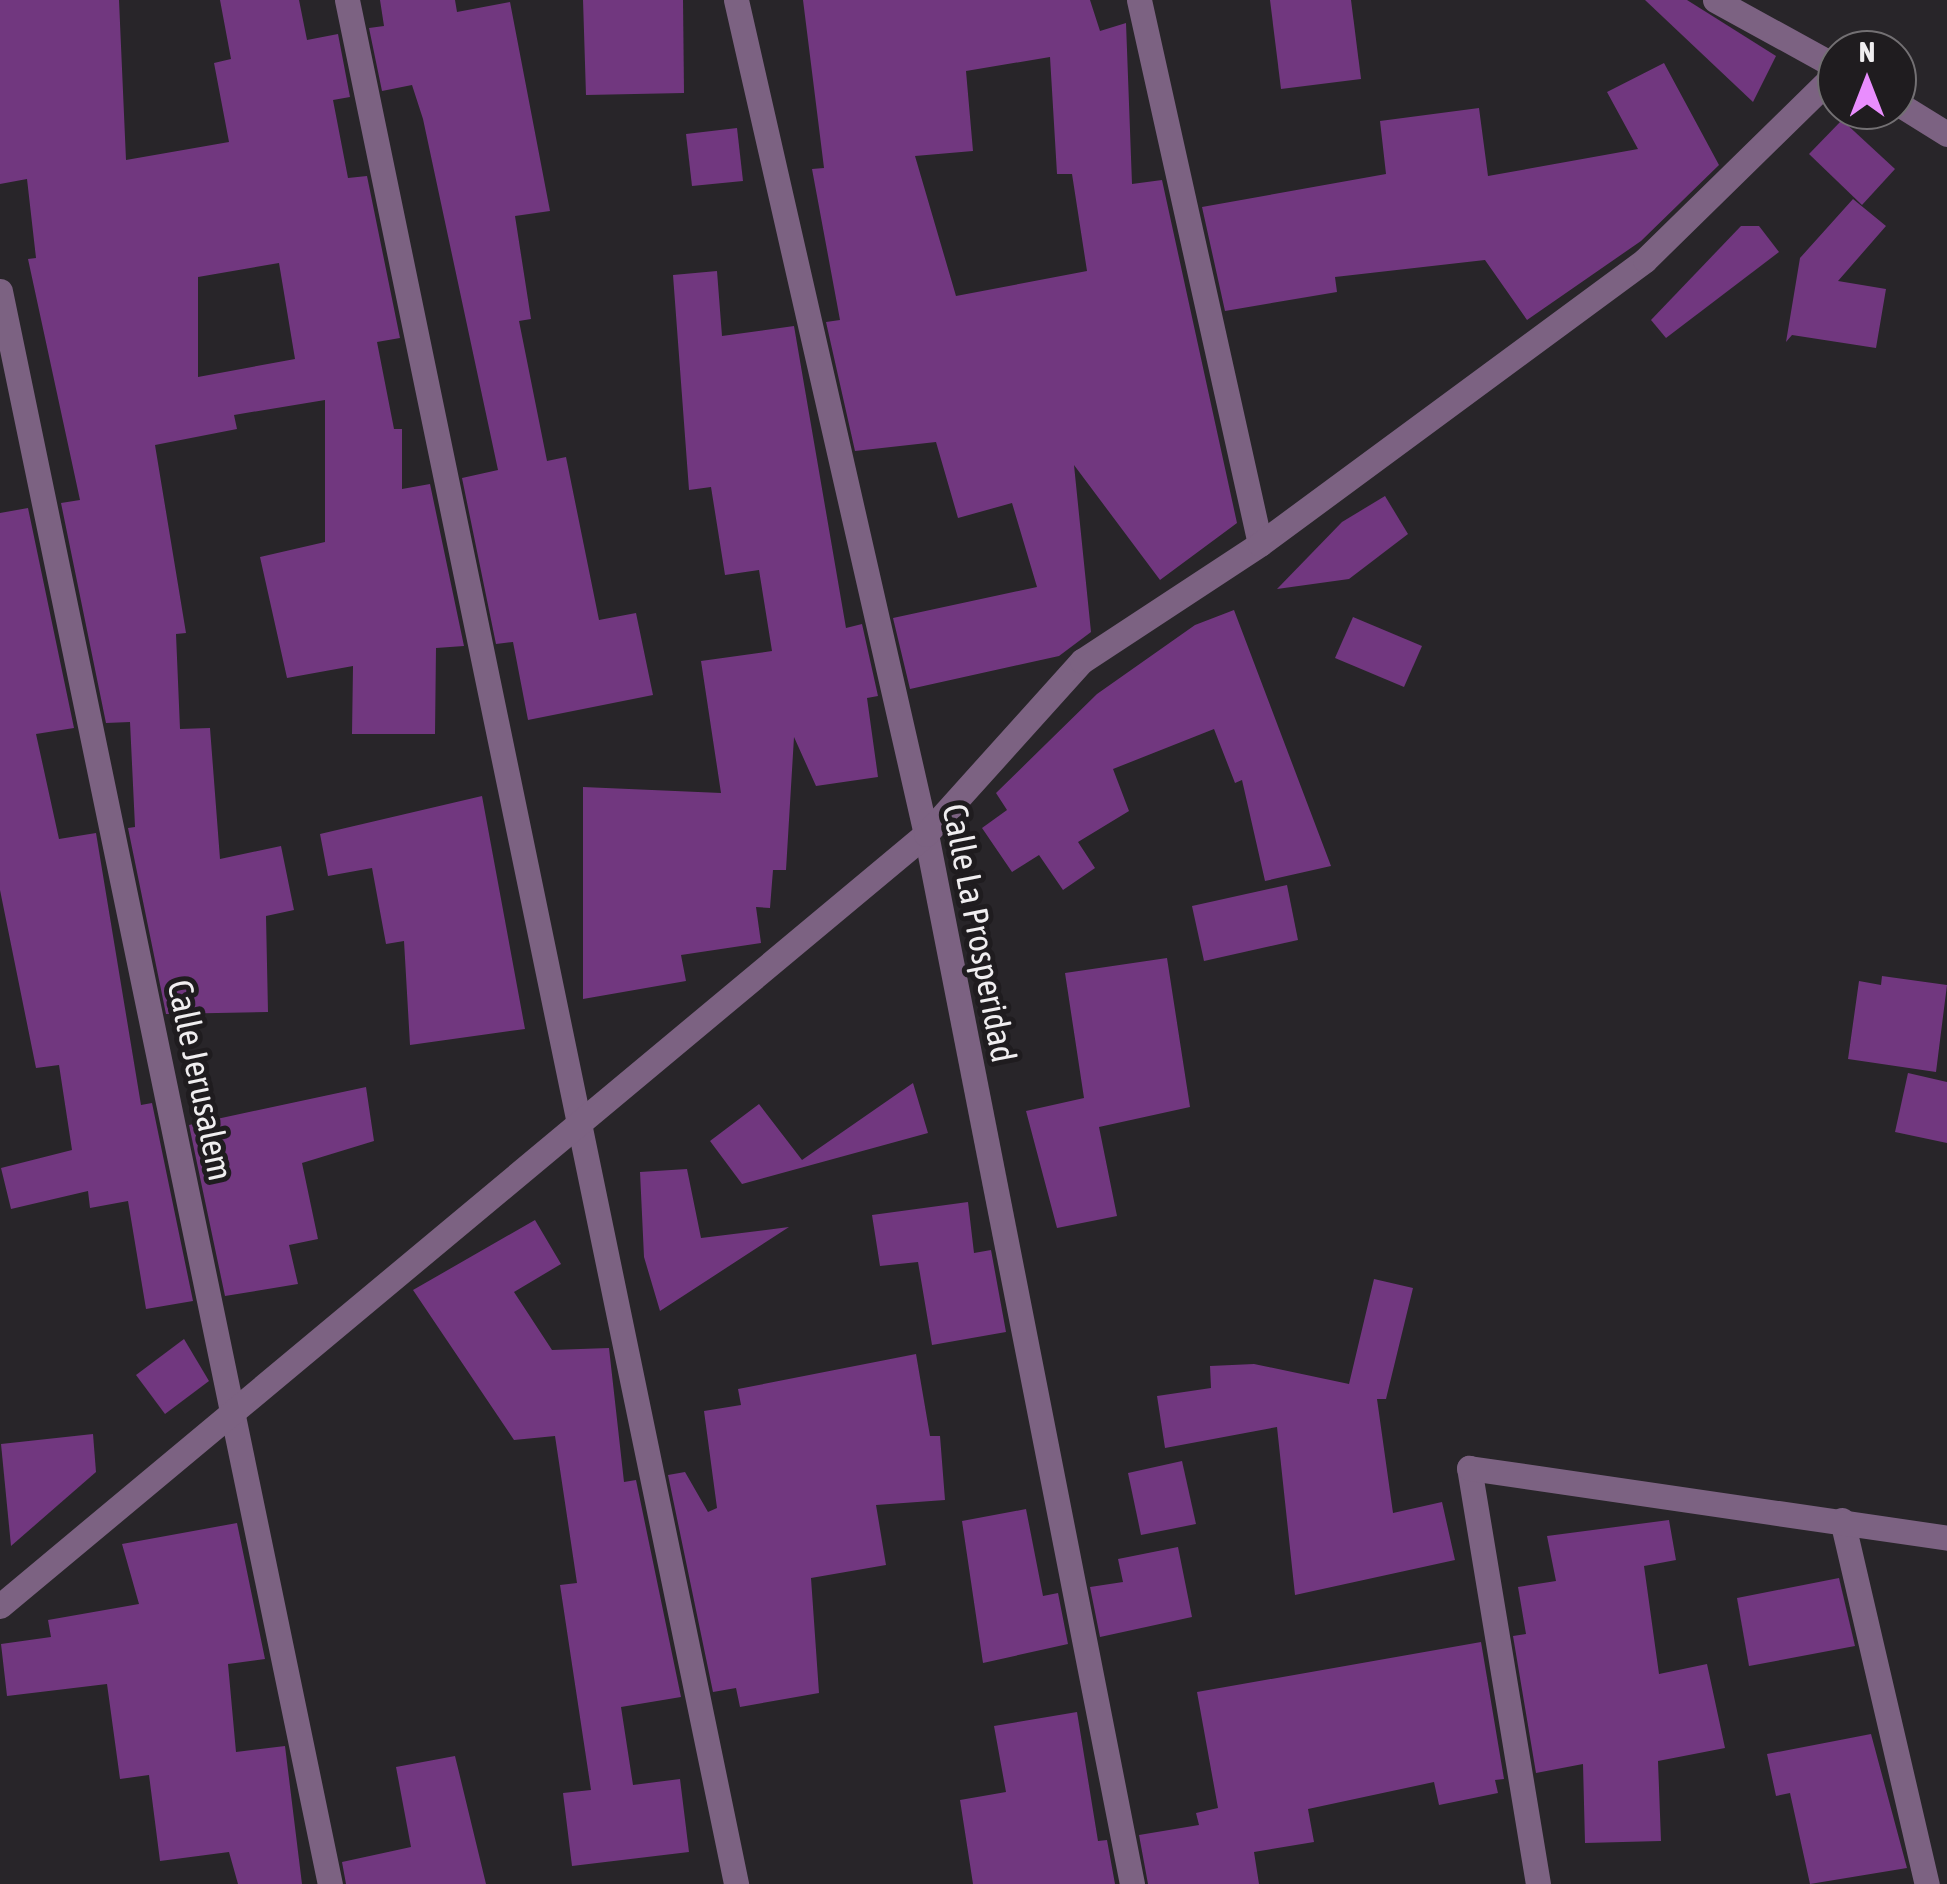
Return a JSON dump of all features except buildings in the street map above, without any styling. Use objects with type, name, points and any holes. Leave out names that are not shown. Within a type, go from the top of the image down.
[{"type":"street","points":[[347,0],[736,1884]]},
{"type":"street","name":"Calle La Prosperidad","points":[[736,0],[926,834],[1132,1884]]},
{"type":"street","points":[[1139,0],[1260,544]]},
{"type":"street","points":[[1715,0],[1817,58]]},
{"type":"street","points":[[0,1606],[581,1130],[926,834],[1082,660],[1260,544],[1645,260],[1817,89]]},
{"type":"street","points":[[1917,115],[1947,134]]},
{"type":"street","name":"Calle Jerusalem","points":[[0,290],[330,1884]]},
{"type":"street","points":[[1538,1884],[1469,1468],[1947,1538]]},
{"type":"street","points":[[1842,1520],[1927,1884]]}]
